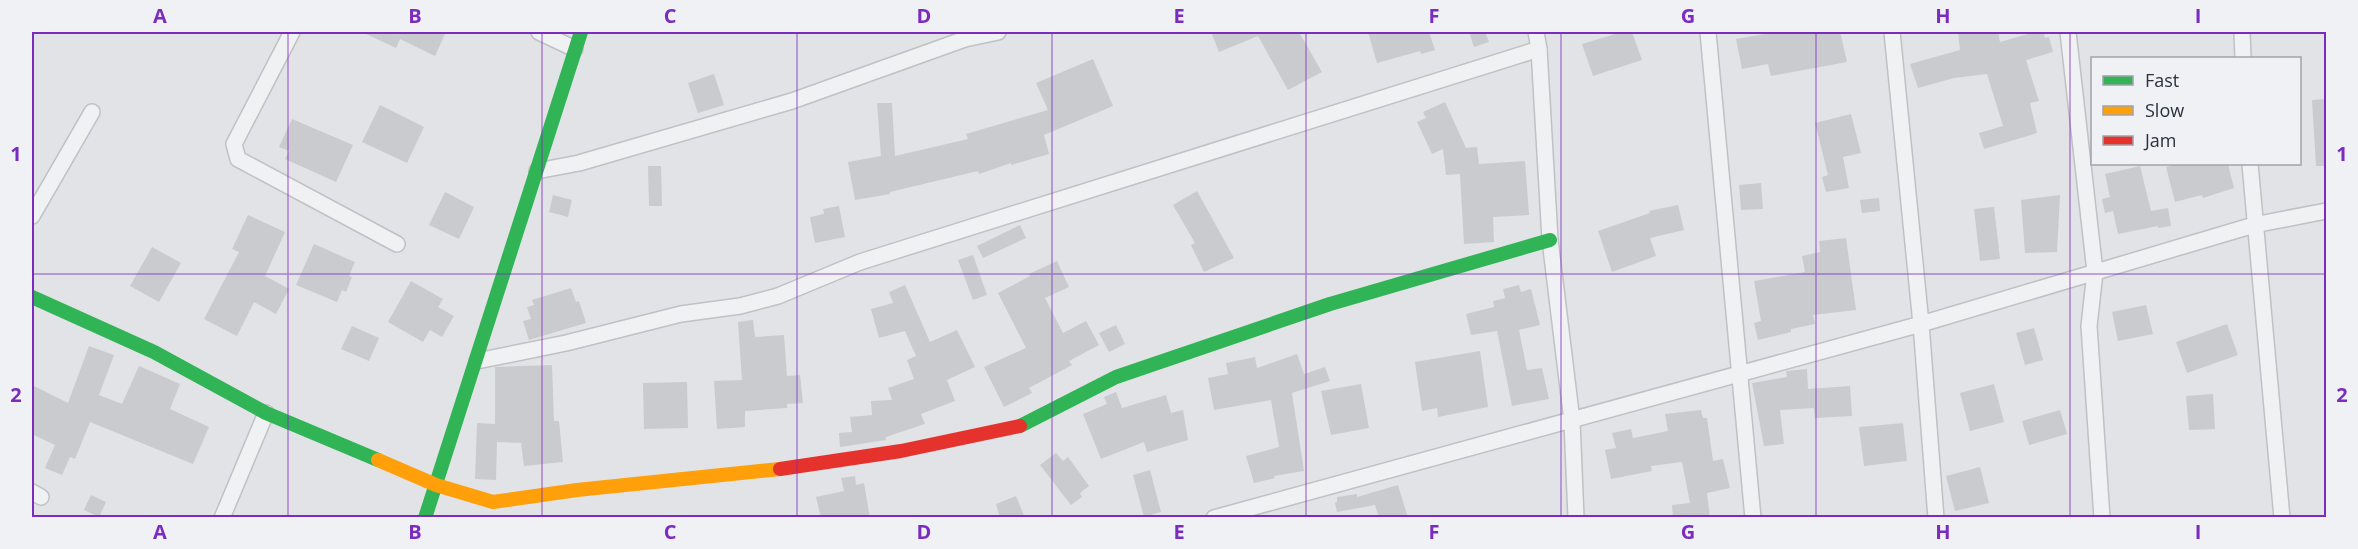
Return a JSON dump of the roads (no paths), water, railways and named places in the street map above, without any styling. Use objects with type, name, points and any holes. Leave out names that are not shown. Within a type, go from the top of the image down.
[{"type":"street","points":[[292,32],[234,144],[238,159],[397,244]]},
{"type":"street","points":[[539,32],[575,49]]},
{"type":"street","points":[[424,518],[477,361],[581,32]]},
{"type":"street","points":[[537,171],[579,163],[792,101],[965,39],[998,32]]},
{"type":"street","points":[[1536,32],[1539,49],[1550,240],[1572,421],[1576,518]]},
{"type":"street","points":[[1708,32],[1753,518]]},
{"type":"street","points":[[1892,32],[1922,324],[1936,518]]},
{"type":"street","points":[[2068,32],[2096,272],[2089,326],[2102,518]]},
{"type":"street","points":[[2241,32],[2243,57]]},
{"type":"street","points":[[477,361],[566,343],[681,315],[740,306],[778,296],[860,262],[1539,49]]},
{"type":"street","points":[[32,216],[92,112]]},
{"type":"street","points":[[2250,165],[2282,518]]},
{"type":"street","points":[[1214,518],[1572,421],[1740,372],[1922,324],[2254,225],[2326,211]]},
{"type":"street","points":[[32,297],[154,352],[266,413],[436,485],[493,502],[577,490],[776,470],[902,451],[1024,425],[1116,377],[1330,304],[1550,240]]},
{"type":"street","points":[[222,518],[266,413]]}]
